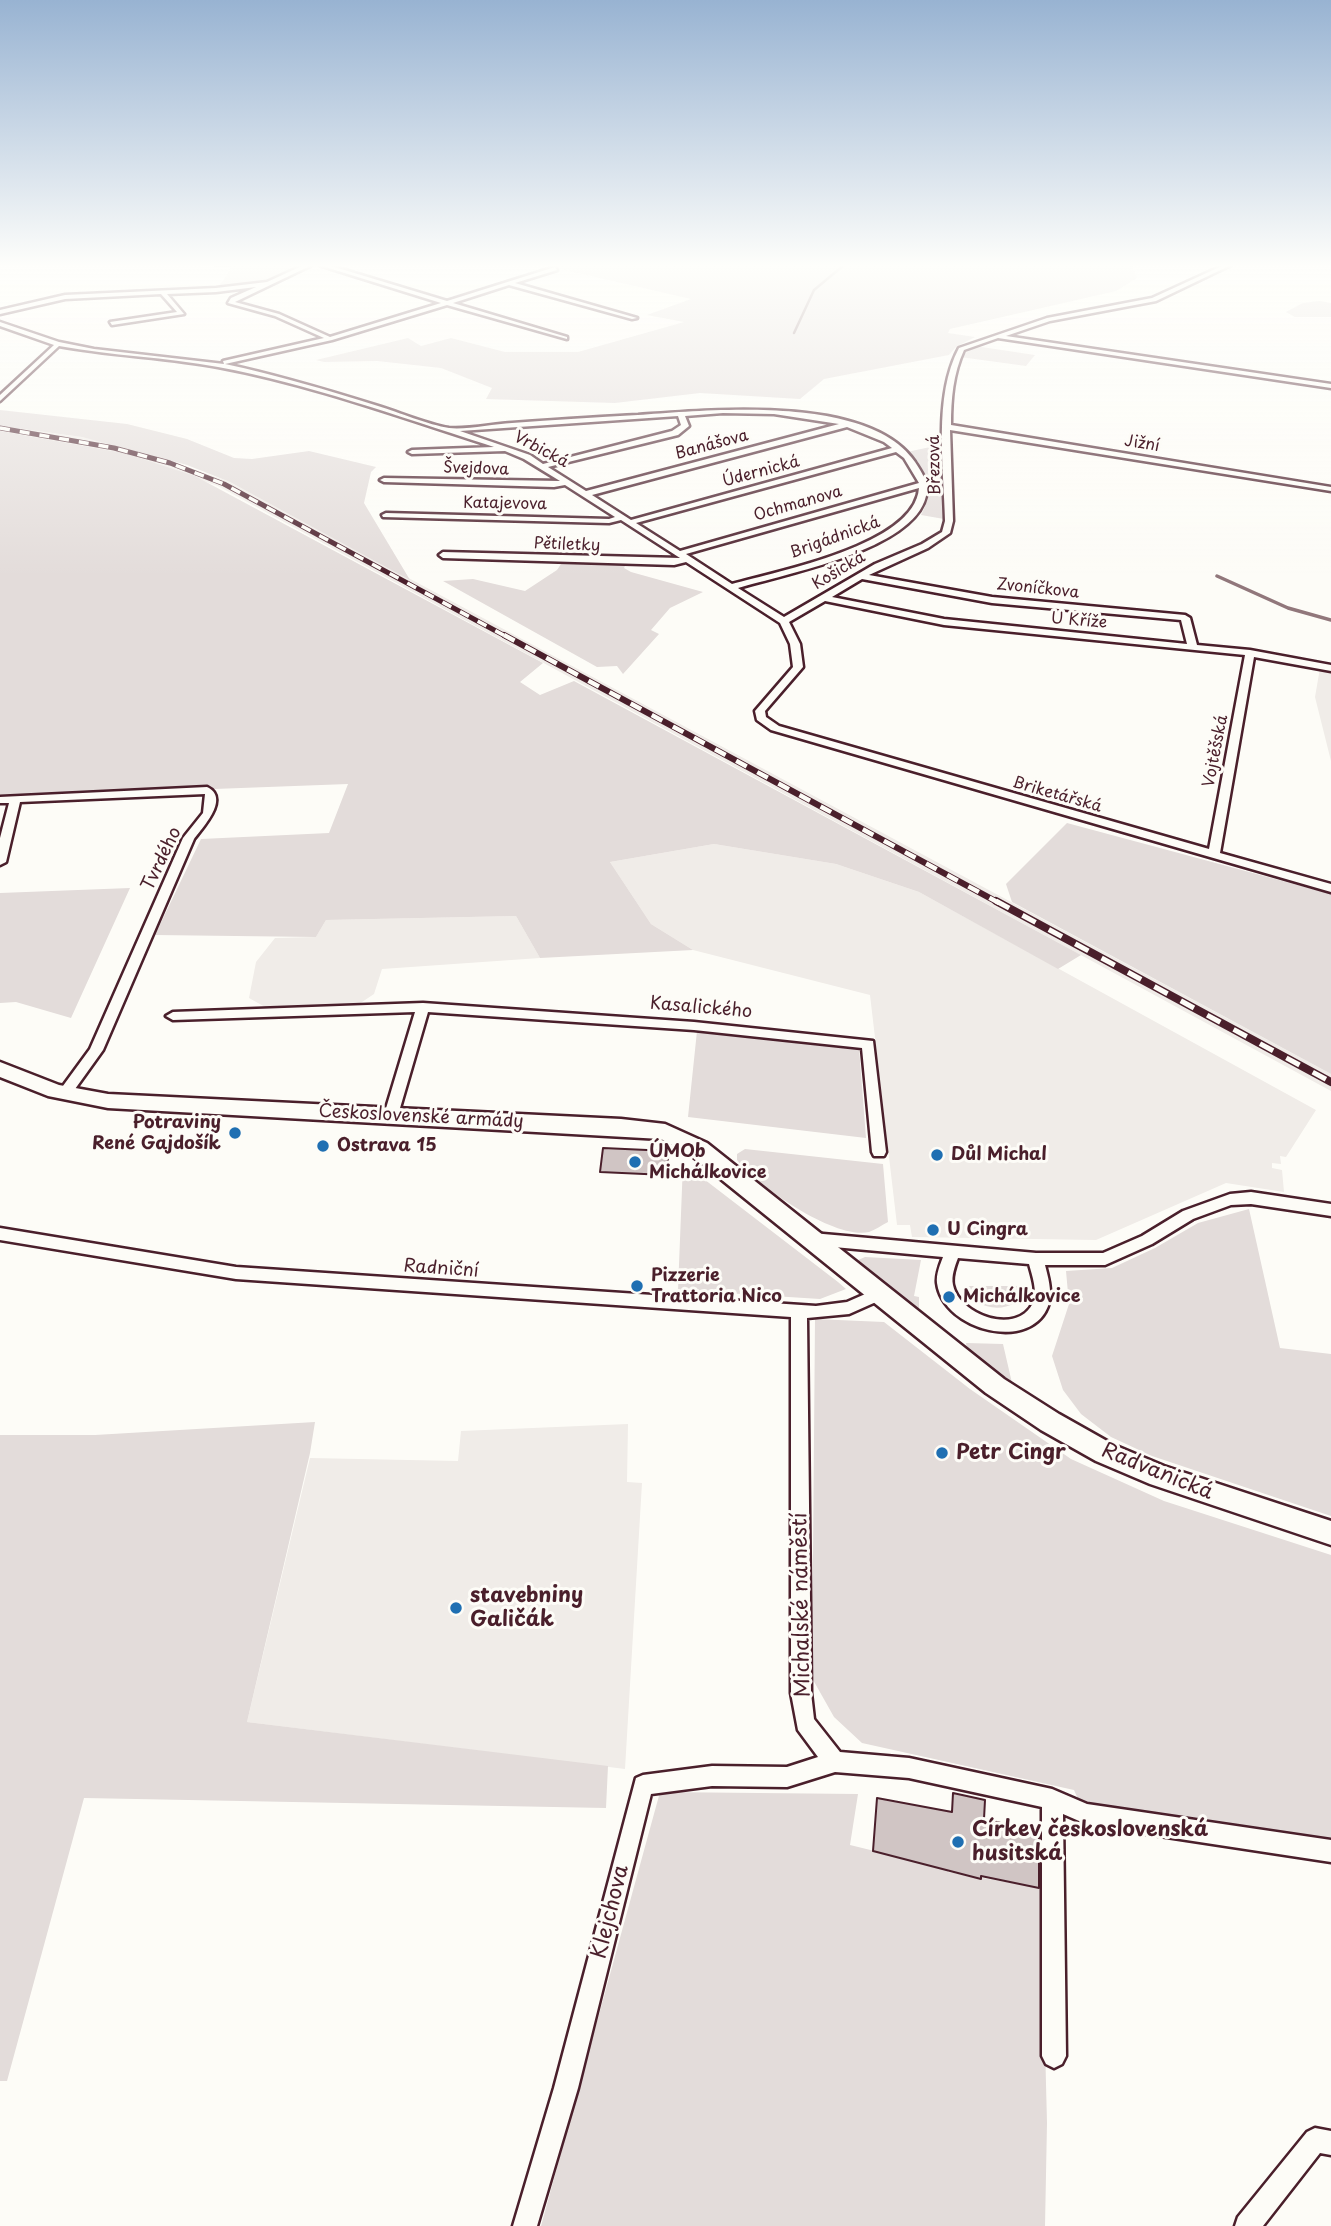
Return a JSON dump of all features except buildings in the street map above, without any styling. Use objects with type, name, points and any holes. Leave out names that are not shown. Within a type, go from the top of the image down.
[{"type":"street","points":[[0,398],[31,369]]},
{"type":"street","name":"Vrbická","points":[[238,369],[284,379],[505,448],[542,466],[734,586],[784,621]]},
{"type":"street","name":"Březová","points":[[912,551],[946,533],[949,521],[948,427],[952,369]]},
{"type":"street","points":[[1216,369],[1331,386]]},
{"type":"street","points":[[451,430],[680,413],[762,411],[846,424],[878,436],[898,449],[915,465],[923,484]]},
{"type":"street","points":[[542,466],[675,433],[685,426],[680,413]]},
{"type":"street","name":"Banášova","points":[[586,494],[846,424]]},
{"type":"street","name":"Jižní","points":[[948,427],[1331,489]]},
{"type":"street","points":[[412,452],[489,451],[505,448]]},
{"type":"street","name":"Údernická","points":[[631,522],[898,449]]},
{"type":"street","name":"Švejdova","points":[[384,480],[554,485],[567,482]]},
{"type":"street","name":"Ochmanova","points":[[681,553],[923,484]]},
{"type":"street","name":"Brigádnická","points":[[734,586],[877,540],[912,515],[923,495],[923,484]]},
{"type":"street","name":"Katajevova","points":[[386,515],[609,521],[623,517]]},
{"type":"street","name":"Košická","points":[[784,621],[860,576],[912,551]]},
{"type":"street","name":"Pětiletky","points":[[443,555],[674,562],[690,559]]},
{"type":"street","name":"Zvoníčkova","points":[[860,576],[978,599],[1185,618],[1193,647]]},
{"type":"street","name":"U Kříže","points":[[825,598],[957,624],[1250,653],[1331,668]]},
{"type":"street","name":"Briketářská","points":[[784,621],[795,644],[799,667],[760,711],[761,718],[775,729],[1331,888]]},
{"type":"street","name":"Vojtěšská","points":[[1214,856],[1250,653]]},
{"type":"street","name":"Tvrdého","points":[[15,799],[206,790],[211,799],[209,813],[189,838],[96,1050],[65,1093]]},
{"type":"street","points":[[0,800],[15,799],[0,862]]},
{"type":"street","points":[[391,1115],[423,1007]]},
{"type":"street","name":"Kasalického","points":[[173,1016],[423,1007],[694,1026],[868,1044],[879,1152]]},
{"type":"street","name":"Československé armády","points":[[0,1069],[65,1093],[128,1103],[621,1127],[665,1132],[695,1146],[995,1386]]},
{"type":"street","points":[[810,1239],[1037,1259],[1105,1259],[1147,1240],[1188,1215],[1230,1200],[1251,1198],[1331,1210]]},
{"type":"street","name":"Radniční","points":[[0,1234],[236,1273],[657,1302],[799,1311],[849,1308],[879,1294]]},
{"type":"street","points":[[952,1252],[945,1276],[949,1297],[967,1315],[994,1325],[1021,1322],[1039,1307],[1042,1297],[1037,1259]]},
{"type":"street","name":"Michalské náměstí","points":[[799,1311],[801,1693],[805,1723],[835,1762]]},
{"type":"street","name":"Radvanická","points":[[995,1386],[1050,1422],[1132,1465],[1331,1532]]},
{"type":"street","points":[[835,1762],[909,1768],[1052,1799],[1086,1814],[1331,1851]]},
{"type":"street","name":"Klejchova","points":[[525,2226],[566,2088],[643,1785],[712,1776],[787,1777],[835,1762]]},
{"type":"street","points":[[1052,1799],[1054,2056]]},
{"type":"street","points":[[1247,2226],[1323,2141]]},
{"type":"shaded area","points":[[443,369],[877,369],[824,379],[800,399],[700,393],[615,403],[486,399],[492,388]]},
{"type":"shaded area","points":[[0,410],[127,424],[187,439],[234,458],[252,459],[309,451],[376,467],[371,472],[364,503],[410,580],[230,482],[187,465],[82,437],[0,426]]},
{"type":"shaded area","points":[[0,426],[82,437],[134,448],[230,482],[1331,1074],[1331,1091],[218,486],[124,453],[0,431]]},
{"type":"shaded area","points":[[0,431],[124,453],[195,476],[543,663],[520,682],[540,695],[574,681],[1081,955],[1058,969],[919,892],[836,864],[714,844],[610,862],[651,924],[693,950],[540,958],[516,916],[326,920],[316,937],[155,935],[201,839],[329,833],[348,784],[0,797]]},
{"type":"shaded area","points":[[944,444],[944,519],[921,515],[928,497],[928,481],[920,466],[907,452]]},
{"type":"shaded area","points":[[563,561],[626,564],[624,568],[631,572],[703,592],[670,608],[651,630],[659,634],[623,674],[617,666],[597,667],[443,581],[473,579],[525,591],[557,570]]},
{"type":"shaded area","points":[[1320,668],[1331,670],[1331,761],[1315,697]]},
{"type":"shaded area","points":[[1067,823],[1331,894],[1331,1074],[1012,902],[1006,884]]},
{"type":"shaded area","points":[[714,844],[836,864],[919,892],[1316,1110],[1286,1157],[1280,1156],[1281,1164],[1272,1163],[1272,1168],[1282,1170],[1284,1192],[1226,1183],[1096,1240],[912,1237],[910,1225],[897,1225],[870,995],[693,950],[651,924],[610,862]]},
{"type":"shaded area","points":[[130,888],[71,1018],[16,1002],[0,1003],[0,893]]},
{"type":"shaded area","points":[[516,916],[540,958],[382,969],[374,994],[359,1004],[267,1008],[249,998],[256,962],[275,938],[316,937],[326,920]]},
{"type":"shaded area","points":[[697,1031],[859,1048],[866,1138],[688,1117]]},
{"type":"shaded area","points":[[745,1149],[883,1164],[888,1222],[869,1232],[854,1232],[818,1220],[779,1196],[747,1171],[737,1160],[737,1154]]},
{"type":"shaded area","points":[[683,1163],[846,1289],[820,1299],[678,1290]]},
{"type":"shaded area","points":[[1249,1209],[1280,1348],[1331,1354],[1331,1516],[1152,1456],[1111,1437],[1081,1414],[1063,1390],[1052,1356],[1069,1304],[1066,1271],[1112,1268],[1155,1248],[1198,1223]]},
{"type":"shaded area","points":[[865,1257],[921,1260],[914,1296],[919,1297],[919,1311],[856,1261]]},
{"type":"shaded area","points":[[966,1286],[1021,1286],[1015,1303],[993,1308],[974,1299]]},
{"type":"shaded area","points":[[815,1319],[884,1322],[970,1389],[1071,1459],[1164,1501],[1331,1555],[1331,1845],[1082,1808],[1074,1790],[862,1743],[834,1717],[812,1678]]},
{"type":"shaded area","points":[[966,1343],[1003,1344],[1012,1383],[967,1349]]},
{"type":"shaded area","points":[[315,1422],[247,1722],[608,1766],[606,1808],[84,1798],[7,2081],[0,2081],[0,1435],[95,1435]]},
{"type":"shaded area","points":[[628,1424],[627,1482],[642,1483],[625,1769],[247,1722],[310,1458],[458,1461],[461,1431]]},
{"type":"shaded area","points":[[660,1792],[858,1794],[850,1845],[948,1869],[948,1872],[1041,1888],[1047,2123],[1045,2226],[541,2226]]},
{"type":"waterway","points":[[1217,576],[1288,608],[1331,620]]},
{"type":"railway","points":[[6,429],[0,428],[114,448],[170,463],[224,484],[507,637]]},
{"type":"railway","points":[[504,635],[999,903]]},
{"type":"railway","points":[[996,901],[1331,1082]]},
{"type":"place","name":"Potraviny René Gajdošík","points":[[235,1133]]},
{"type":"place","name":"Ostrava 15","points":[[323,1146]]},
{"type":"place","name":"Důl Michal","points":[[937,1155]]},
{"type":"place","name":"ÚMOb Michálkovice","points":[[635,1162]]},
{"type":"place","name":"U Cingra","points":[[933,1230]]},
{"type":"place","name":"Pizzerie Trattoria Nico","points":[[637,1286]]},
{"type":"place","name":"Michálkovice","points":[[949,1297]]},
{"type":"place","name":"Petr Cingr","points":[[942,1453]]},
{"type":"place","name":"stavebniny Galičák","points":[[456,1608]]},
{"type":"place","name":"Církev československá husitská","points":[[958,1842]]}]
